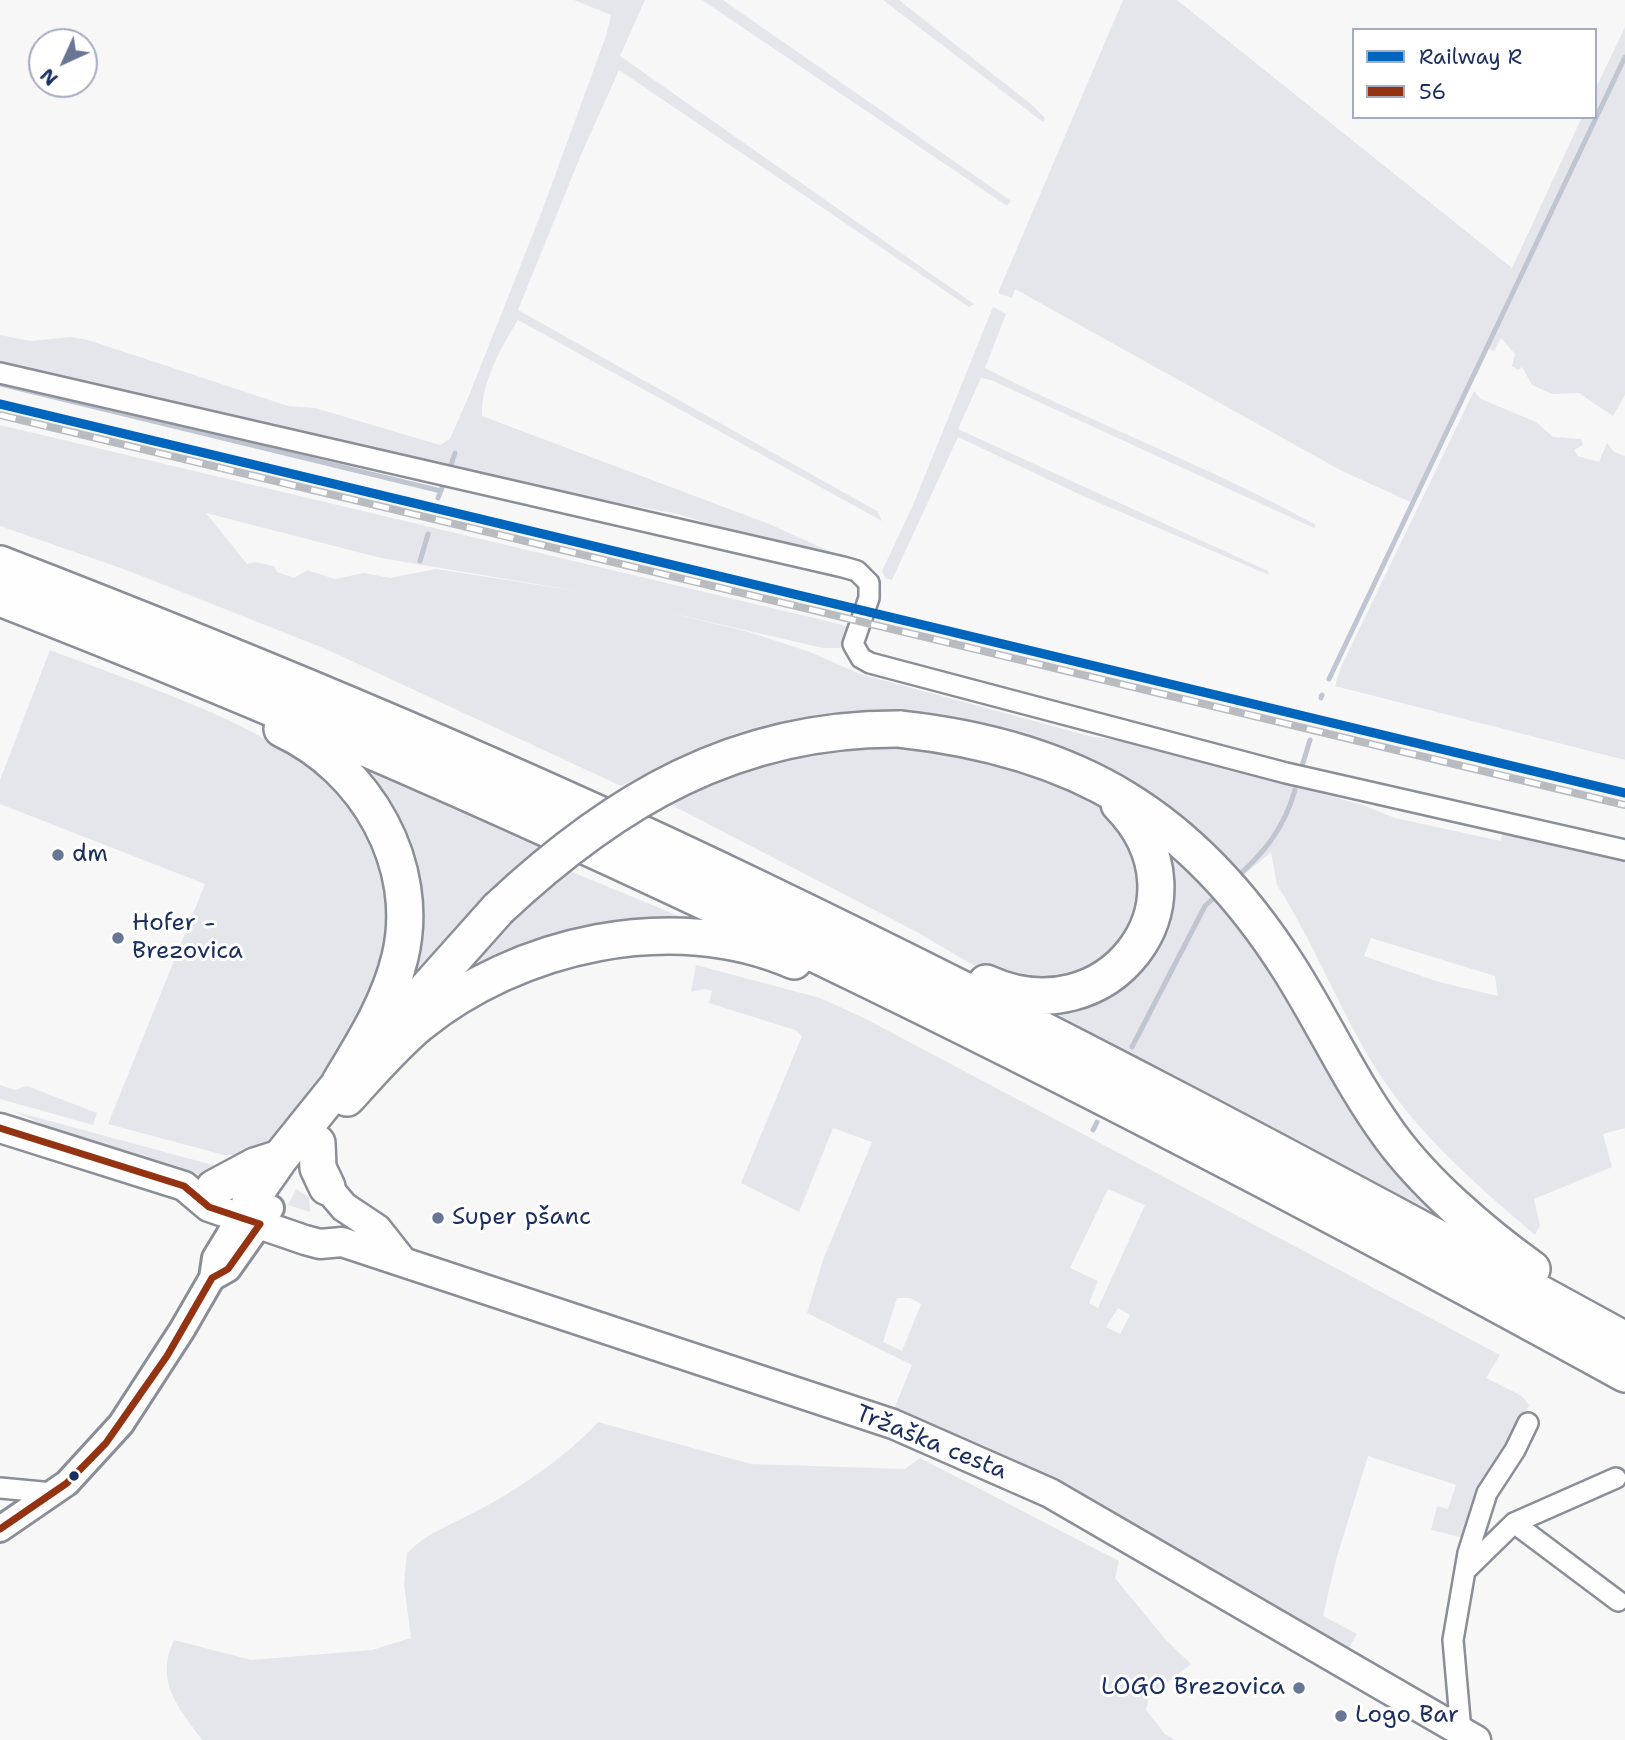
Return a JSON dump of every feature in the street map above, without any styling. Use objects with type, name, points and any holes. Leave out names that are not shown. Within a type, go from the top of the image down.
[{"type":"highway","points":[[0,564],[251,663],[424,736],[660,843],[897,957],[1304,1164],[1625,1340]]},
{"type":"highway","points":[[0,598],[168,664],[531,819],[902,994],[1421,1262],[1625,1374]]},
{"type":"highway","points":[[168,664],[201,693],[289,732],[338,766],[369,802],[391,844],[403,892],[401,954],[381,1009],[344,1090],[317,1143],[255,1213]]},
{"type":"highway","points":[[344,1090],[382,1039],[498,909],[589,831],[638,799],[691,771],[789,739],[848,730],[899,729],[959,736],[1009,747],[1090,779],[1164,823],[1230,887],[1288,967],[1359,1090],[1391,1138],[1451,1202],[1506,1250],[1543,1277],[1594,1305],[1625,1333]]},
{"type":"highway","points":[[897,957],[938,961],[1000,990],[1035,997],[1070,995],[1088,988],[1120,968],[1143,939],[1151,921],[1156,886],[1155,867],[1144,835],[1134,819],[1090,779]]},
{"type":"highway","points":[[255,1213],[279,1158],[344,1090],[418,1025],[468,991],[511,969],[586,946],[662,937],[728,942],[789,958],[867,993],[902,994]]},
{"type":"highway","points":[[317,1143],[318,1168],[327,1187]]},
{"type":"highway","points":[[199,1187],[279,1158]]},
{"type":"main road","name":"Tržaška cesta","points":[[0,1128],[199,1187],[255,1213],[328,1229],[342,1242],[893,1424],[1050,1493],[1469,1736]]},
{"type":"main road","points":[[327,1187],[344,1207],[377,1229],[403,1262]]},
{"type":"street","points":[[0,373],[857,571],[869,583],[869,598],[853,644],[855,652],[870,663],[1286,773],[1625,850]]},
{"type":"street","points":[[0,1529],[53,1493],[87,1464],[121,1424],[167,1356],[212,1278],[228,1269],[255,1213]]},
{"type":"street","points":[[1469,1736],[1453,1640],[1456,1611],[1474,1530],[1487,1493],[1515,1450],[1528,1423]]},
{"type":"street","points":[[1467,1569],[1514,1523],[1616,1478]]},
{"type":"street","points":[[0,1488],[53,1493]]},
{"type":"street","points":[[1514,1523],[1618,1601]]},
{"type":"shaded area","points":[[574,0],[645,0],[620,56],[974,304],[969,307],[619,70],[580,157],[518,310],[877,511],[882,521],[518,320],[488,378],[482,416],[769,524],[854,562],[870,566],[867,572],[678,514],[453,472],[0,369],[0,335],[31,341],[71,337],[88,340],[288,406],[315,408],[440,445],[450,439],[542,211],[606,36],[611,15]]},
{"type":"shaded area","points":[[702,0],[723,0],[1011,201],[1007,206]]},
{"type":"shaded area","points":[[883,0],[899,0],[1032,105],[1045,118],[1043,122]]},
{"type":"shaded area","points":[[1123,0],[1177,0],[1512,268],[1581,119],[1597,119],[1597,86],[1625,27],[1625,395],[1613,416],[1579,393],[1552,394],[1532,385],[1522,367],[1518,370],[1512,366],[1515,354],[1501,338],[1494,351],[1486,348],[1413,503],[1342,471],[1015,289],[1012,298],[998,293]]},
{"type":"shaded area","points":[[993,307],[1006,314],[985,368],[1234,483],[1316,525],[1314,528],[991,380],[981,378],[958,429],[1268,571],[1269,575],[1083,496],[958,437],[892,580],[885,578],[882,571],[913,505]]},
{"type":"shaded area","points":[[1474,391],[1481,399],[1536,422],[1553,437],[1581,439],[1583,445],[1574,450],[1578,456],[1599,462],[1607,443],[1614,452],[1625,456],[1625,760],[1335,686],[1341,667]]},
{"type":"shaded area","points":[[0,425],[831,622],[849,627],[840,648],[823,648],[662,611],[749,632],[810,652],[860,674],[1093,737],[1131,742],[1363,805],[1395,818],[1501,841],[1502,830],[1625,857],[1625,1128],[1603,1134],[1612,1167],[1534,1199],[1540,1226],[1535,1235],[1473,1181],[1434,1142],[1415,1122],[1382,1078],[1354,1031],[1277,885],[1271,852],[1240,878],[1058,751],[1012,731],[901,713],[862,711],[814,715],[744,733],[621,786],[328,650],[129,571],[0,526]],"holes":[[[206,513],[381,558],[584,592],[436,569],[390,578],[364,573],[335,579],[307,570],[294,578],[277,572],[274,566],[255,562],[247,564]],[[1371,938],[1495,976],[1498,996],[1439,982],[1364,956]]]},
{"type":"shaded area","points":[[50,650],[200,708],[275,744],[308,764],[336,787],[352,805],[369,837],[387,913],[387,939],[380,968],[355,1027],[320,1083],[258,1155],[224,1155],[108,1124],[205,884],[0,804],[0,780]]},
{"type":"shaded area","points":[[895,746],[999,756],[1088,795],[1124,825],[1147,885],[1123,948],[1065,983],[1002,982],[915,931],[660,799],[703,781],[824,748]]},
{"type":"shaded area","points":[[355,761],[546,846],[399,1000],[412,932]]},
{"type":"shaded area","points":[[1154,837],[1237,917],[1451,1227],[1051,1015],[1053,1008],[1137,961]]},
{"type":"shaded area","points":[[560,867],[703,926],[460,979],[458,962]]},
{"type":"shaded area","points":[[696,965],[820,998],[864,1018],[1500,1355],[1486,1378],[1522,1396],[1529,1405],[1468,1539],[1431,1530],[1437,1506],[1448,1509],[1456,1485],[1368,1456],[1336,1560],[1323,1616],[1357,1634],[1349,1648],[1057,1479],[894,1409],[912,1365],[807,1313],[823,1260],[872,1142],[833,1128],[799,1212],[741,1183],[802,1036],[795,1030],[709,1003],[712,991],[704,989],[691,992]],"holes":[[[1108,1189],[1145,1205],[1098,1308],[1089,1303],[1098,1281],[1070,1268]],[[897,1298],[910,1298],[921,1304],[902,1351],[883,1342]],[[1118,1308],[1130,1315],[1120,1334],[1106,1327]]]},
{"type":"shaded area","points":[[0,1085],[15,1090],[27,1086],[97,1113],[93,1125],[0,1099]]},
{"type":"shaded area","points":[[13,1111],[235,1171],[215,1176],[183,1172],[83,1142]]},
{"type":"shaded area","points":[[296,1189],[309,1197],[310,1212],[288,1205]]},
{"type":"shaded area","points":[[598,1422],[751,1464],[905,1469],[920,1458],[1119,1561],[1115,1578],[1166,1640],[1191,1664],[1149,1697],[1146,1710],[1165,1734],[1175,1740],[202,1740],[178,1705],[168,1682],[169,1655],[174,1640],[251,1660],[372,1650],[411,1638],[404,1584],[407,1553],[430,1535],[522,1485],[570,1449]]},
{"type":"waterway","points":[[1597,116],[1625,57]]},
{"type":"waterway","points":[[1329,679],[1595,119]]},
{"type":"waterway","points":[[0,384],[441,491]]},
{"type":"waterway","points":[[451,465],[455,453]]},
{"type":"waterway","points":[[438,498],[443,485]]},
{"type":"waterway","points":[[420,561],[428,534]]},
{"type":"waterway","points":[[1302,766],[1310,740]]},
{"type":"waterway","points":[[1236,878],[1256,859],[1279,828],[1295,790]]},
{"type":"waterway","points":[[1132,1047],[1205,906],[1217,895]]},
{"type":"waterway","points":[[1093,1130],[1097,1122]]},
{"type":"railway","points":[[0,415],[1625,805]]},
{"type":"rail line","name":"R","points":[[0,404],[1625,793]]},
{"type":"transit line","name":"56","points":[[0,1128],[184,1186],[209,1207],[260,1224],[228,1269],[212,1278],[167,1356],[106,1443],[67,1483],[0,1529]]},
{"type":"place","name":"dm","points":[[58,855]]},
{"type":"place","name":"Hofer - Brezovica","points":[[118,938]]},
{"type":"place","name":"Super pšanc","points":[[438,1218]]},
{"type":"place","name":"LOGO Brezovica","points":[[1299,1688]]},
{"type":"place","name":"Logo Bar","points":[[1341,1716]]}]
